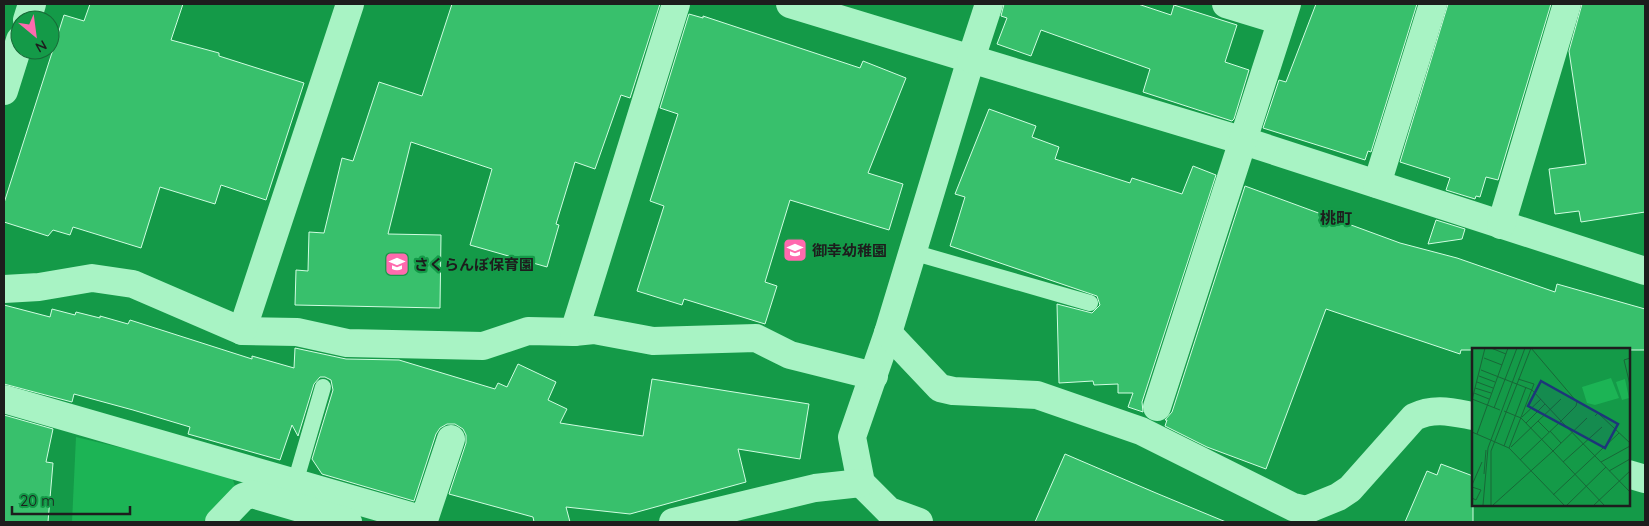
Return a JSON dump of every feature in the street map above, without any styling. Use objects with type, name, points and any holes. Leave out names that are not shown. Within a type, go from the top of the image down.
[{"type":"street","points":[[242,330],[350,4]]},
{"type":"street","points":[[574,332],[676,4]]},
{"type":"street","points":[[790,4],[1244,141],[1645,271]]},
{"type":"street","points":[[919,522],[890,511],[861,484],[852,438],[888,333],[989,4]]},
{"type":"street","points":[[1157,407],[1284,12],[1226,4]]},
{"type":"street","points":[[1377,184],[1433,4]]},
{"type":"street","points":[[1501,225],[1566,4]]},
{"type":"street","points":[[4,91],[14,60]]},
{"type":"street","points":[[4,289],[39,287],[92,278],[133,284],[242,330],[297,332],[347,343],[483,346],[528,331],[574,332],[594,330],[653,341],[756,338],[790,355],[874,376]]},
{"type":"street","points":[[888,333],[940,388],[953,391],[1037,395],[1141,431],[1293,507],[1306,510],[1338,497],[1350,489],[1414,417],[1425,412],[1439,410],[1472,416]]},
{"type":"street","points":[[4,399],[424,520],[450,439]]},
{"type":"street","points":[[1629,474],[1645,479]]},
{"type":"street","points":[[673,522],[815,488],[861,484]]},
{"type":"street","points":[[218,522],[243,497],[252,494],[348,522]]},
{"type":"lane","points":[[912,252],[1090,303]]},
{"type":"lane","points":[[295,483],[323,387]]},
{"type":"green space","points":[[76,437],[231,474],[236,489],[203,522],[72,522]]},
{"type":"building","points":[[90,4],[183,4],[171,40],[219,53],[219,56],[304,83],[266,200],[221,185],[215,204],[160,187],[141,248],[73,227],[70,235],[53,230],[48,236],[4,222],[4,203],[50,60],[60,60],[60,28],[64,15],[84,21]]},
{"type":"building","points":[[452,4],[660,4],[630,98],[621,95],[595,169],[575,162],[556,224],[559,225],[547,267],[470,245],[492,169],[411,142],[388,234],[441,235],[440,308],[295,305],[296,270],[308,271],[309,232],[324,233],[342,158],[353,161],[379,82],[422,96]]},
{"type":"building","points":[[1004,4],[1138,4],[1171,15],[1174,5],[1237,25],[1225,62],[1249,70],[1234,119],[1232,121],[1143,92],[1150,69],[1041,30],[1031,56],[997,44],[1007,18],[1001,16]]},
{"type":"building","points":[[1316,4],[1417,4],[1371,152],[1368,151],[1365,160],[1263,128],[1279,80],[1286,82]]},
{"type":"building","points":[[1448,4],[1551,4],[1498,180],[1486,177],[1480,197],[1476,196],[1475,199],[1446,190],[1450,178],[1400,162]]},
{"type":"building","points":[[1582,4],[1645,4],[1645,212],[1581,222],[1579,211],[1555,214],[1549,169],[1586,164],[1569,51]]},
{"type":"building","points":[[689,14],[703,18],[703,16],[860,68],[863,61],[906,78],[868,173],[903,184],[889,230],[790,200],[765,282],[777,286],[765,324],[684,299],[682,305],[637,291],[664,206],[650,201],[678,114],[660,108]]},
{"type":"building","points":[[989,109],[1036,126],[1032,137],[1059,147],[1055,159],[1130,183],[1132,178],[1182,194],[1193,166],[1216,175],[1142,402],[1143,412],[1128,407],[1133,393],[1118,393],[1118,384],[1094,385],[1093,381],[1059,383],[1057,304],[1092,313],[1100,305],[1097,296],[950,246],[965,197],[955,194]]},
{"type":"building","points":[[1245,186],[1400,243],[1457,258],[1555,292],[1557,284],[1645,309],[1645,350],[1629,350],[1629,348],[1472,348],[1472,350],[1461,350],[1460,354],[1326,309],[1266,469],[1207,447],[1165,426],[1167,420],[1165,420],[1172,412]]},
{"type":"building","points":[[1436,220],[1465,229],[1462,239],[1428,244]]},
{"type":"building","points":[[4,305],[50,317],[52,309],[75,315],[76,312],[100,318],[100,316],[128,324],[130,320],[252,359],[252,356],[294,368],[295,348],[346,359],[399,360],[495,389],[498,383],[507,387],[518,364],[556,382],[548,400],[567,409],[560,423],[643,436],[652,379],[809,404],[800,459],[738,449],[746,482],[630,514],[566,507],[570,522],[534,522],[533,517],[449,494],[466,443],[466,435],[463,429],[455,424],[447,424],[440,428],[436,434],[414,501],[322,474],[312,459],[333,390],[331,380],[325,377],[320,377],[314,384],[298,436],[292,425],[280,460],[188,434],[190,427],[133,410],[74,394],[72,402],[4,384]]},
{"type":"building","points":[[4,415],[53,429],[46,462],[53,463],[48,522],[4,522]]},
{"type":"building","points":[[1065,454],[1156,493],[1226,522],[1035,522]]},
{"type":"building","points":[[1441,464],[1472,476],[1473,522],[1405,522],[1427,471],[1437,475]]},
{"type":"place","name":"御幸幼稚園","points":[[795,250]]},
{"type":"place","name":"さくらんぼ保育園","points":[[397,264]]},
{"type":"district","name":"桃町","points":[[1336,218]]}]
